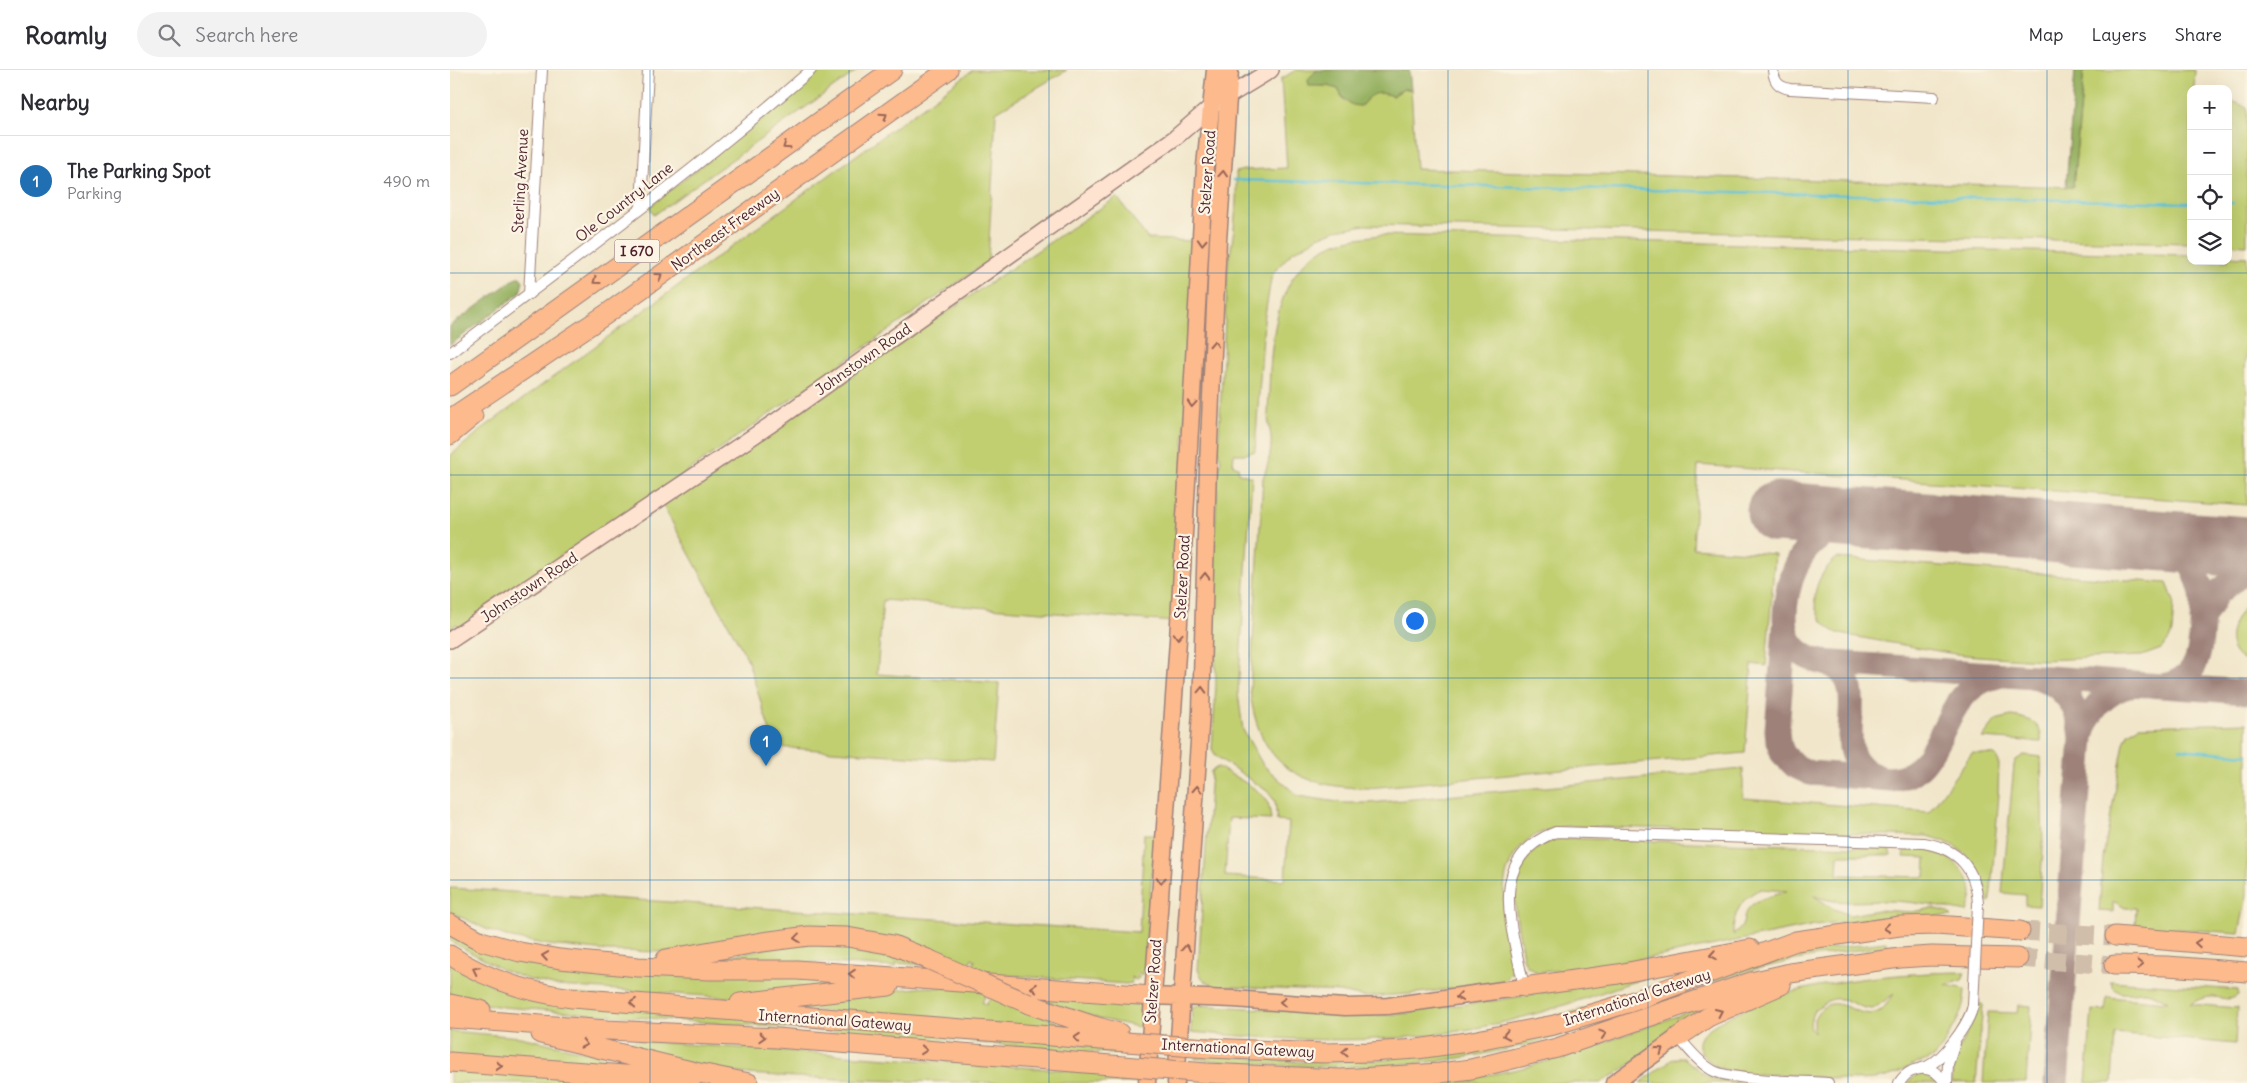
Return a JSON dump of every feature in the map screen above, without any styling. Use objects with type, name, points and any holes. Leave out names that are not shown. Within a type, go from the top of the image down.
[{"type":"highway","name":"I 670","points":[[450,386],[892,70]]},
{"type":"highway","name":"Northeast Freeway","points":[[450,419],[605,315],[948,70]]},
{"type":"highway","points":[[450,435],[605,315]]},
{"type":"highway","points":[[450,924],[481,940],[520,952],[638,967],[709,970],[797,970],[936,982],[1152,996]]},
{"type":"highway","name":"International Gateway","points":[[450,955],[491,977],[546,994],[682,1007],[1126,1038],[1165,1045],[1324,1052],[1370,1052],[1417,1049],[1484,1039],[1554,1025],[1628,1003],[1796,941],[1900,926],[1936,925],[2020,931]]},
{"type":"highway","points":[[593,961],[678,958],[762,942],[809,936],[847,937],[893,945],[1029,1004],[1126,1038]]},
{"type":"highway","points":[[2115,936],[2247,947]]},
{"type":"highway","points":[[1524,987],[1618,974],[1796,941]]},
{"type":"highway","name":"International Gateway","points":[[450,1018],[607,1030],[777,1038],[1206,1073],[1341,1079],[1409,1076],[1471,1068],[1557,1048],[1751,982],[1790,972],[1932,956],[2018,958]]},
{"type":"highway","points":[[2114,965],[2167,966],[2247,972]]},
{"type":"highway","points":[[1678,1038],[1708,1017],[1752,996],[1834,966]]},
{"type":"highway","points":[[682,1007],[780,1000],[865,988],[936,982]]},
{"type":"highway","points":[[450,1004],[496,1013],[606,1021],[713,1035]]},
{"type":"highway","points":[[450,1024],[525,1030],[695,1072],[749,1083]]},
{"type":"highway","points":[[450,1062],[741,1083]]},
{"type":"highway","points":[[1206,1073],[1239,1083]]},
{"type":"main road","name":"Stelzer Road","points":[[1147,1083],[1179,630],[1205,166],[1215,70]]},
{"type":"main road","name":"Stelzer Road","points":[[1176,1083],[1202,712],[1209,442],[1218,240],[1230,70]]},
{"type":"main road","name":"Johnstown Road","points":[[450,640],[776,421],[1176,138],[1212,106],[1271,70]]},
{"type":"main road","points":[[1152,996],[1345,1007],[1388,1006],[1524,987]]},
{"type":"main road","points":[[1614,1083],[1678,1038]]},
{"type":"street","name":"Sterling Avenue","points":[[529,294],[542,70]]},
{"type":"street","points":[[641,207],[648,70]]},
{"type":"street","name":"Ole Country Lane","points":[[450,353],[763,112],[811,70]]},
{"type":"street","points":[[1773,70],[1775,81],[1781,87],[1790,89],[1934,98]]},
{"type":"street","points":[[1524,987],[1510,916],[1509,881],[1518,860],[1525,850],[1544,836],[1556,832],[1938,846],[1949,850],[1967,866],[1974,879],[1978,904],[1970,1016],[1936,1062],[1911,1071],[1902,1079],[1889,1083]]},
{"type":"street","points":[[1946,1083],[1948,1064],[1959,1033]]},
{"type":"street","points":[[1678,1038],[1707,1067],[1718,1073],[1734,1076],[1828,1083]]},
{"type":"street","points":[[1922,1068],[1936,1072],[1946,1083]]},
{"type":"green space","points":[[818,70],[858,70],[654,215],[649,207],[752,126]]},
{"type":"green space","points":[[973,70],[1067,70],[996,112],[988,261],[574,551],[562,555],[554,566],[460,628],[457,624],[454,625],[453,634],[450,636],[450,456],[486,426]]},
{"type":"green space","points":[[1296,70],[1317,70],[1308,79],[1309,85],[1328,86],[1338,89],[1344,101],[1361,106],[1371,94],[1381,92],[1392,96],[1404,89],[1411,89],[1416,169],[2073,187],[2084,70],[2195,70],[2194,85],[2187,85],[2187,243],[1365,225],[1336,230],[1318,237],[1293,251],[1274,272],[1271,279],[1264,321],[1255,451],[1246,454],[1234,454],[1233,465],[1238,467],[1239,473],[1252,477],[1238,693],[1243,730],[1263,765],[1298,796],[1344,803],[1370,803],[1743,769],[1743,798],[1929,812],[1972,753],[1995,755],[1999,762],[1999,794],[1990,902],[1986,902],[1980,877],[1969,858],[1951,844],[1927,836],[1570,826],[1555,828],[1536,835],[1519,849],[1511,862],[1506,875],[1504,905],[1513,965],[1511,973],[1503,981],[1409,994],[1364,997],[1340,992],[1215,986],[1202,978],[1198,970],[1211,771],[1218,767],[1264,796],[1269,806],[1271,820],[1229,818],[1225,876],[1285,880],[1289,822],[1277,821],[1275,801],[1267,791],[1216,756],[1212,749],[1216,684],[1213,569],[1218,475],[1221,459],[1218,452],[1228,263],[1235,218],[1236,172],[1287,168],[1281,79]]},
{"type":"green space","points":[[1317,70],[1409,70],[1411,89],[1404,89],[1392,96],[1378,93],[1361,106],[1357,106],[1347,102],[1338,89],[1328,86],[1309,86],[1308,79]]},
{"type":"green space","points":[[2075,70],[2084,70],[2073,187],[2066,187]]},
{"type":"green space","points":[[2232,101],[2247,107],[2247,245],[2232,244]]},
{"type":"green space","points":[[1117,197],[1148,239],[1194,241],[1175,622],[883,600],[877,674],[999,683],[993,762],[775,747],[747,658],[662,504]]},
{"type":"green space","points":[[1380,235],[2187,255],[2187,265],[2232,265],[2232,256],[2247,257],[2245,384],[2247,386],[2247,505],[1698,465],[1693,548],[1775,554],[1766,666],[1752,664],[1745,753],[1368,788],[1343,787],[1321,783],[1302,776],[1285,766],[1272,753],[1262,736],[1254,715],[1250,690],[1263,478],[1271,447],[1268,414],[1270,365],[1278,314],[1286,291],[1298,270],[1316,254],[1339,242]]},
{"type":"green space","points":[[517,277],[520,277],[523,281],[520,293],[450,345],[450,326]]},
{"type":"green space","points":[[1837,558],[2167,583],[2174,601],[2172,632],[2169,640],[2161,649],[2142,656],[2042,660],[1955,654],[1840,634],[1828,627],[1821,619],[1816,609],[1815,598],[1821,577]]},
{"type":"green space","points":[[2247,604],[2247,662],[2233,650],[2231,634],[2236,618]]},
{"type":"green space","points":[[2011,716],[2033,722],[2041,735],[2041,742],[1982,738],[1996,720]]},
{"type":"green space","points":[[2247,723],[2247,895],[2239,933],[2135,926],[2136,908],[2125,908],[2113,901],[2113,912],[2099,911],[2103,858],[2124,743],[2128,733],[2140,726]]},
{"type":"green space","points":[[2024,755],[2041,757],[2043,848],[2039,906],[2025,905],[2025,895],[2002,893],[2014,765],[2016,760]]},
{"type":"green space","points":[[1144,834],[1155,834],[1144,969],[1142,975],[1138,972],[1136,974],[1140,977],[1136,980],[1131,977],[1132,983],[1126,984],[978,973],[971,970],[975,960],[972,958],[967,968],[896,937],[673,952],[608,951],[549,945],[512,938],[486,929],[450,912],[450,888],[1139,932]]},
{"type":"green space","points":[[1560,838],[1886,848],[1891,850],[1891,855],[1838,855],[1837,875],[1925,877],[1926,858],[1904,857],[1905,850],[1926,848],[1948,857],[1957,865],[1965,874],[1970,884],[1972,896],[1967,912],[1907,902],[1841,902],[1814,896],[1834,909],[1850,915],[1878,910],[1912,912],[1933,908],[1948,912],[1952,916],[1877,918],[1815,925],[1665,955],[1588,968],[1541,972],[1527,966],[1523,958],[1515,904],[1519,871],[1527,858],[1540,847]],"holes":[[[1761,889],[1787,891],[1761,899],[1752,905],[1746,912],[1743,924],[1733,935],[1737,913],[1743,902],[1754,892]]]},
{"type":"green space","points":[[450,932],[496,951],[870,979],[736,998],[558,986],[527,979],[503,970],[450,941]]},
{"type":"green space","points":[[1886,942],[1887,946],[1817,956],[1749,971],[1566,1033],[1504,1050],[1465,1057],[1427,1062],[1350,1066],[1273,1065],[1195,1059],[1196,1054],[1300,1062],[1385,1060],[1780,958],[1817,950]]},
{"type":"green space","points":[[793,943],[865,944],[927,965],[896,963],[896,967],[810,962],[697,962]]},
{"type":"green space","points":[[450,963],[494,986],[1137,1050],[1136,1055],[503,1007],[450,998]]},
{"type":"green space","points":[[1965,972],[1962,980],[1946,985],[1965,989],[1962,1008],[1958,1018],[1935,1056],[1890,1076],[1847,1080],[1734,1072],[1715,1065],[1702,1054],[1700,1048],[1699,1044],[1702,1035],[1711,1027],[1742,1010],[1772,998],[1803,989],[1836,983],[1870,978]],"holes":[[[1894,994],[1881,1010],[1872,1013],[1864,1013],[1838,1004],[1830,1004],[1822,1009],[1814,1019],[1814,1033],[1811,1029],[1810,1021],[1813,1013],[1828,1001],[1841,999],[1873,1009]]]},
{"type":"green space","points":[[1649,976],[1523,1017],[1465,1030],[1426,1035],[1348,1040],[1269,1038],[1191,1032],[1192,1009],[1197,1005],[1332,1013],[1352,1017],[1411,1013],[1415,1010],[1493,1001],[1620,979]]},
{"type":"green space","points":[[2110,981],[2238,990],[2238,995],[2231,999],[2207,997],[2190,1004],[2237,1008],[2235,1044],[2115,1033],[2112,1083],[2086,1083],[2092,1010],[2105,1011],[2107,997],[2168,1002],[2149,993],[2121,993],[2113,987]]},
{"type":"green space","points":[[926,987],[977,989],[986,994],[982,1003],[986,1005],[991,995],[1077,1030],[766,1007],[847,995]]},
{"type":"green space","points":[[1034,997],[1072,1000],[1072,997],[1142,1003],[1145,1008],[1144,1028],[1100,1019]]},
{"type":"green space","points":[[1979,1003],[1983,1005],[1976,1083],[1952,1083],[1953,1061]]},
{"type":"green space","points":[[2018,1005],[2031,1006],[2026,1083],[1983,1083],[1988,1012],[2017,1013]]},
{"type":"green space","points":[[1696,1009],[1699,1011],[1698,1014],[1622,1070],[1600,1083],[1428,1083],[1502,1072],[1548,1061]]},
{"type":"green space","points":[[450,1031],[520,1037],[664,1069],[450,1057]]},
{"type":"green space","points":[[580,1037],[1064,1070],[1135,1078],[1135,1081],[1138,1078],[1141,1079],[1140,1083],[993,1083],[894,1081],[747,1074],[684,1063]]},
{"type":"green space","points":[[1684,1058],[1709,1078],[1741,1083],[1640,1083],[1671,1060]]},
{"type":"green space","points":[[450,1068],[650,1083],[450,1083]]},
{"type":"green space","points":[[1919,1073],[1929,1074],[1941,1083],[1907,1083]]},
{"type":"waterway","points":[[1234,180],[2187,203]]},
{"type":"waterway","points":[[2180,749],[2247,755]]},
{"type":"taxiway","points":[[1869,519],[1838,528],[1823,535],[1810,546],[1796,566],[1785,607],[1785,621],[1787,634],[1792,644],[1808,658],[1821,662],[2247,692]]},
{"type":"taxiway","points":[[2153,540],[2174,549],[2187,560],[2198,579],[2203,601],[2201,641],[2197,660],[2188,674],[2180,680],[2162,686]]},
{"type":"taxiway","points":[[2202,620],[2217,593],[2247,570]]},
{"type":"taxiway","points":[[1785,627],[1777,730],[1778,741],[1783,754],[1795,766],[1810,773],[1891,779],[1910,774],[1924,763],[1963,697],[1977,684],[1998,676]]},
{"type":"taxiway","points":[[1821,662],[1835,667],[1846,679],[1851,693],[1850,742],[1854,757],[1864,769],[1882,778]]},
{"type":"taxiway","points":[[2042,679],[2059,688],[2071,702],[2081,728],[2082,738]]},
{"type":"taxiway","points":[[2056,1083],[2082,738],[2089,719],[2099,704],[2114,692],[2132,685]]},
{"type":"runway","points":[[1777,512],[2247,547]]},
{"type":"tunnel","points":[[2020,931],[2115,936]]},
{"type":"tunnel","points":[[2018,958],[2114,965]]},
{"type":"place","name":"The Parking Spot","points":[[766,766]]}]
